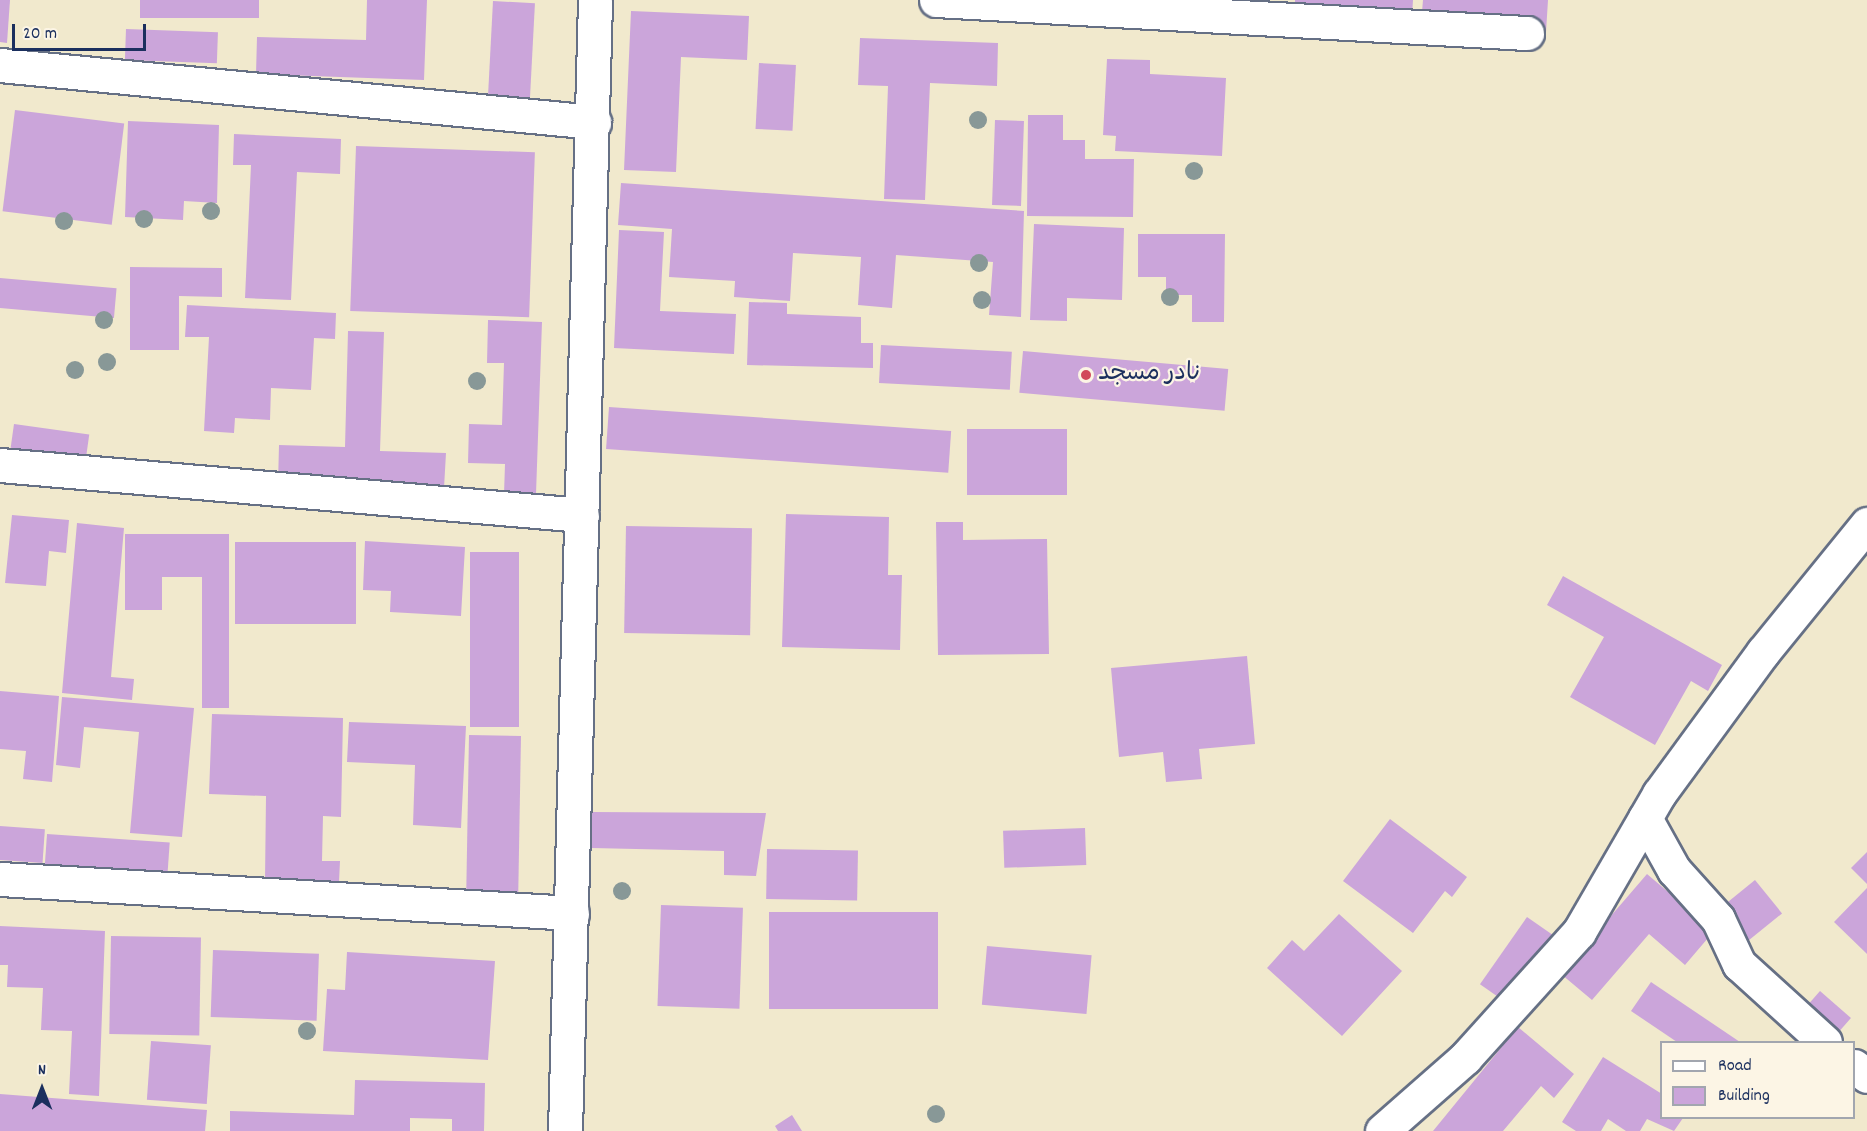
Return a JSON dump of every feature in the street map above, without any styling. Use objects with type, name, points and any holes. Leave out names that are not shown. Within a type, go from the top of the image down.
[{"type":"street","points":[[565,1131],[594,122],[595,0]]},
{"type":"street","points":[[936,0],[1527,33]]},
{"type":"street","points":[[0,65],[594,122]]},
{"type":"street","points":[[0,465],[582,515]]},
{"type":"street","points":[[1382,1131],[1465,1058],[1579,932],[1645,818],[1763,652],[1867,524]]},
{"type":"street","points":[[1645,818],[1674,870],[1718,920],[1739,964],[1825,1041]]},
{"type":"street","points":[[0,879],[572,913]]},
{"type":"street","points":[[1855,1067],[1867,1076]]},
{"type":"building","points":[[0,0],[10,0],[7,43],[0,42]]},
{"type":"building","points":[[140,0],[259,0],[259,18],[140,18]]},
{"type":"building","points":[[367,0],[427,0],[424,80],[256,74],[257,37],[366,40]]},
{"type":"building","points":[[1295,0],[1413,0],[1412,15],[1295,7]]},
{"type":"building","points":[[1423,0],[1548,0],[1546,32],[1421,24]]},
{"type":"building","points":[[493,1],[535,3],[530,98],[488,96]]},
{"type":"building","points":[[631,11],[749,16],[747,60],[681,57],[676,172],[624,170]]},
{"type":"building","points":[[126,29],[218,32],[217,63],[125,60]]},
{"type":"building","points":[[860,38],[998,43],[997,86],[930,83],[925,200],[884,199],[888,86],[858,85]]},
{"type":"building","points":[[1107,59],[1150,60],[1150,74],[1226,78],[1222,156],[1115,151],[1116,136],[1103,135]]},
{"type":"building","points":[[759,63],[796,65],[792,131],[756,129]]},
{"type":"building","points":[[15,110],[124,123],[112,225],[3,211]]},
{"type":"building","points":[[1028,115],[1063,115],[1063,140],[1085,140],[1085,159],[1134,159],[1133,217],[1027,216]]},
{"type":"building","points":[[995,120],[1024,121],[1021,206],[992,205]]},
{"type":"building","points":[[128,121],[219,125],[217,203],[184,201],[183,220],[125,217]]},
{"type":"building","points":[[234,134],[341,139],[340,174],[297,172],[291,300],[245,298],[251,165],[233,165]]},
{"type":"building","points":[[356,146],[535,152],[529,317],[350,311]]},
{"type":"building","points":[[621,183],[1024,211],[1021,317],[989,315],[993,262],[896,255],[892,308],[858,305],[861,257],[793,253],[790,301],[734,297],[735,281],[669,277],[672,229],[618,225]]},
{"type":"building","points":[[1034,224],[1124,228],[1122,300],[1067,298],[1067,321],[1030,320]]},
{"type":"building","points":[[619,230],[664,232],[660,311],[736,314],[734,354],[614,348]]},
{"type":"building","points":[[1138,234],[1225,234],[1224,322],[1192,322],[1192,295],[1166,295],[1166,277],[1138,277]]},
{"type":"building","points":[[130,267],[222,268],[222,297],[179,296],[179,350],[130,350]]},
{"type":"building","points":[[0,278],[117,288],[114,318],[0,308]]},
{"type":"building","points":[[749,302],[787,303],[787,314],[861,317],[861,343],[873,343],[873,368],[747,365]]},
{"type":"building","points":[[187,305],[336,313],[335,339],[314,338],[311,390],[271,388],[270,420],[235,418],[234,433],[204,431],[209,337],[185,337]]},
{"type":"building","points":[[488,320],[542,322],[536,494],[504,494],[505,464],[468,463],[469,424],[502,425],[504,363],[487,363]]},
{"type":"building","points":[[348,331],[384,332],[380,451],[446,453],[444,488],[278,484],[279,445],[345,447]]},
{"type":"building","points":[[881,345],[1012,352],[1010,390],[879,383]]},
{"type":"building","points":[[1023,351],[1228,369],[1225,411],[1019,393]]},
{"type":"building","points":[[609,407],[951,431],[948,473],[606,449]]},
{"type":"building","points":[[14,424],[89,435],[86,458],[11,448]]},
{"type":"building","points":[[967,429],[1067,429],[1067,495],[967,495]]},
{"type":"building","points":[[786,514],[889,517],[888,575],[902,575],[900,650],[782,647]]},
{"type":"building","points":[[12,515],[69,520],[66,553],[49,551],[46,586],[5,583]]},
{"type":"building","points":[[936,522],[963,522],[963,540],[1047,539],[1049,654],[938,655]]},
{"type":"building","points":[[77,523],[124,528],[111,677],[134,679],[132,700],[62,693]]},
{"type":"building","points":[[626,526],[752,528],[750,635],[624,633]]},
{"type":"building","points":[[125,534],[229,534],[229,708],[202,708],[202,577],[162,577],[162,610],[125,610]]},
{"type":"building","points":[[365,541],[465,547],[461,616],[390,612],[391,591],[363,590]]},
{"type":"building","points":[[235,542],[356,542],[356,624],[235,624]]},
{"type":"building","points":[[470,552],[519,552],[519,727],[470,727]]},
{"type":"building","points":[[1563,576],[1722,665],[1708,691],[1691,681],[1655,745],[1570,697],[1604,637],[1547,605]]},
{"type":"building","points":[[1247,656],[1255,744],[1199,749],[1202,779],[1166,782],[1163,752],[1119,757],[1111,668]]},
{"type":"building","points":[[0,691],[59,696],[52,782],[23,779],[26,751],[0,749]]},
{"type":"building","points":[[62,697],[194,708],[182,837],[130,833],[139,732],[84,727],[80,768],[56,765]]},
{"type":"building","points":[[212,714],[343,718],[341,817],[323,816],[322,861],[340,861],[339,882],[265,880],[266,796],[209,794]]},
{"type":"building","points":[[349,722],[466,726],[461,828],[413,825],[415,765],[347,762]]},
{"type":"building","points":[[469,735],[521,736],[518,897],[466,896]]},
{"type":"building","points":[[592,812],[766,813],[756,876],[724,875],[724,851],[592,848]]},
{"type":"building","points":[[1390,819],[1467,877],[1452,897],[1445,891],[1413,933],[1343,881]]},
{"type":"building","points":[[0,826],[45,829],[43,863],[0,860]]},
{"type":"building","points":[[1085,828],[1086,865],[1004,868],[1003,831]]},
{"type":"building","points":[[47,834],[170,843],[168,874],[45,865]]},
{"type":"building","points":[[767,849],[858,851],[857,901],[766,899]]},
{"type":"building","points":[[1867,852],[1867,884],[1851,868]]},
{"type":"building","points":[[1647,874],[1714,931],[1685,965],[1649,934],[1592,1000],[1561,974]]},
{"type":"building","points":[[1755,880],[1782,913],[1748,941],[1721,908]]},
{"type":"building","points":[[1867,888],[1867,954],[1834,922]]},
{"type":"building","points":[[661,905],[743,908],[739,1009],[657,1006]]},
{"type":"building","points":[[769,912],[938,912],[938,1009],[769,1009]]},
{"type":"building","points":[[1339,914],[1402,971],[1342,1036],[1267,968],[1292,940],[1304,951]]},
{"type":"building","points":[[1527,917],[1553,935],[1506,1003],[1480,984]]},
{"type":"building","points":[[0,926],[105,931],[99,1096],[69,1094],[72,1031],[41,1030],[43,988],[7,987],[8,965],[0,965]]},
{"type":"building","points":[[111,936],[201,938],[199,1036],[109,1034]]},
{"type":"building","points":[[987,946],[1092,955],[1086,1014],[982,1005]]},
{"type":"building","points":[[213,950],[319,954],[317,1021],[211,1017]]},
{"type":"building","points":[[347,952],[495,961],[488,1060],[323,1051],[327,989],[345,990]]},
{"type":"building","points":[[1651,982],[1739,1041],[1676,1041],[1631,1011]]},
{"type":"building","points":[[1820,991],[1851,1018],[1837,1034],[1806,1007]]},
{"type":"building","points":[[1518,1027],[1574,1074],[1554,1098],[1541,1086],[1503,1131],[1433,1131]]},
{"type":"building","points":[[151,1041],[211,1045],[207,1104],[147,1100]]},
{"type":"building","points":[[1603,1057],[1660,1093],[1660,1119],[1682,1119],[1674,1131],[1647,1119],[1640,1131],[1626,1131],[1608,1119],[1601,1131],[1576,1131],[1562,1122]]},
{"type":"building","points":[[355,1080],[485,1083],[484,1131],[452,1131],[452,1119],[410,1118],[410,1131],[230,1131],[230,1111],[354,1115]]},
{"type":"building","points":[[0,1094],[207,1110],[205,1131],[0,1131]]},
{"type":"building","points":[[792,1115],[802,1131],[778,1131],[775,1126]]},
{"type":"place","name":"نادر مسجد","points":[[1086,375]]}]
